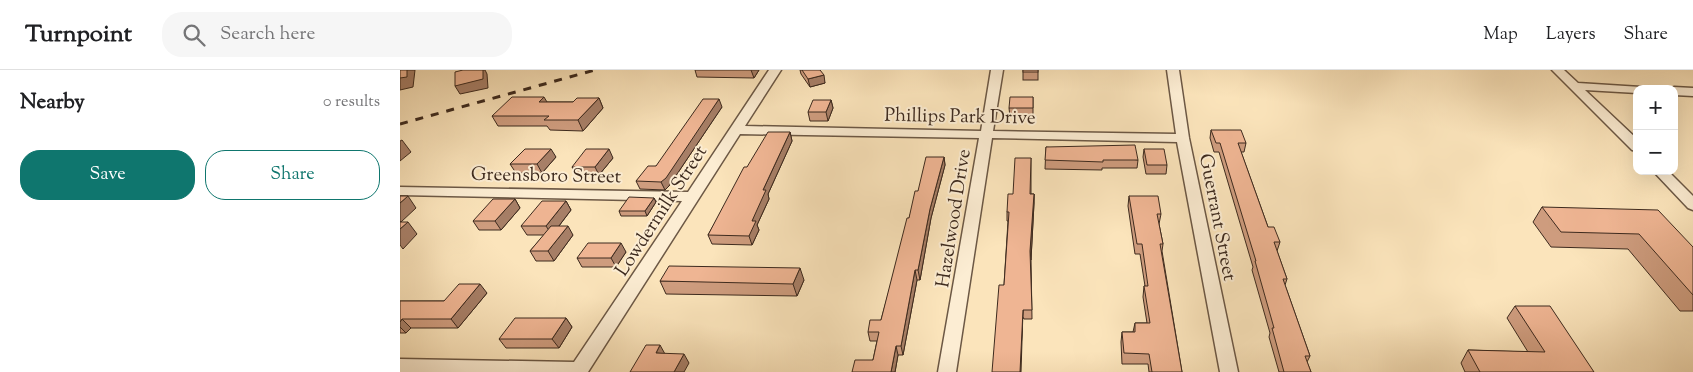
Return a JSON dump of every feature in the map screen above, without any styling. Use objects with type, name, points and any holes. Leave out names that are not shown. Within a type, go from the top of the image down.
[{"type":"street","name":"Lowdermilk Street","points":[[578,371],[775,70]]},
{"type":"street","name":"Hazelwood Drive","points":[[947,372],[997,70]]},
{"type":"street","name":"Guerrant Street","points":[[1172,70],[1183,138],[1228,372]]},
{"type":"street","points":[[1558,70],[1633,143]]},
{"type":"street","points":[[1575,86],[1633,89]]},
{"type":"street","points":[[1678,91],[1693,92]]},
{"type":"street","name":"Phillips Park Drive","points":[[737,130],[1183,138]]},
{"type":"street","points":[[1664,175],[1693,204]]},
{"type":"street","name":"Greensboro Street","points":[[400,191],[692,197]]},
{"type":"street","points":[[400,367],[578,371]]},
{"type":"building","points":[[400,70],[407,70],[407,77],[400,78]]},
{"type":"building","points":[[483,70],[483,79],[455,86],[455,72]]},
{"type":"building","points":[[802,70],[820,70],[824,75],[808,79]]},
{"type":"building","points":[[1023,70],[1038,70],[1038,72],[1023,72]]},
{"type":"building","points":[[512,97],[544,97],[539,102],[573,102],[577,98],[599,98],[578,120],[544,120],[549,116],[492,116]]},
{"type":"building","points":[[1010,97],[1033,97],[1033,108],[1009,108]]},
{"type":"building","points":[[703,99],[719,99],[666,178],[661,182],[636,181],[648,166],[656,166]]},
{"type":"building","points":[[813,100],[831,100],[826,112],[808,112]]},
{"type":"building","points":[[1211,130],[1241,130],[1246,143],[1238,143],[1268,227],[1274,227],[1280,242],[1274,242],[1287,279],[1283,279],[1310,356],[1305,356],[1311,372],[1284,372],[1256,261],[1220,143],[1216,143]]},
{"type":"building","points":[[768,132],[790,132],[763,190],[766,190],[752,221],[756,221],[749,236],[708,235],[744,167],[747,167]]},
{"type":"building","points":[[1135,145],[1138,160],[1103,160],[1103,162],[1045,160],[1046,147]]},
{"type":"building","points":[[525,149],[551,149],[537,164],[510,164]]},
{"type":"building","points":[[586,149],[609,149],[595,167],[572,167]]},
{"type":"building","points":[[1144,149],[1164,149],[1167,165],[1147,165]]},
{"type":"building","points":[[926,157],[944,157],[930,209],[918,270],[915,270],[901,346],[896,346],[891,372],[852,372],[855,360],[873,360],[879,332],[868,332],[870,320],[881,320],[907,218],[909,218],[915,191],[918,191]]},
{"type":"building","points":[[1015,158],[1031,158],[1030,194],[1034,194],[1030,251],[1032,310],[1023,310],[1020,372],[992,372],[999,285],[1004,285],[1009,212],[1007,212],[1008,194],[1013,194]]},
{"type":"building","points":[[400,196],[408,196],[400,203]]},
{"type":"building","points":[[1129,196],[1158,196],[1161,214],[1157,214],[1163,244],[1160,244],[1182,372],[1152,372],[1149,354],[1124,353],[1122,332],[1135,332],[1135,323],[1150,323],[1144,286],[1148,286],[1142,244],[1137,244]]},
{"type":"building","points":[[629,197],[654,198],[645,211],[619,211]]},
{"type":"building","points":[[493,199],[515,199],[495,221],[473,221]]},
{"type":"building","points":[[542,201],[566,201],[546,226],[521,226]]},
{"type":"building","points":[[1542,207],[1658,210],[1693,247],[1693,295],[1639,234],[1561,232]]},
{"type":"building","points":[[400,222],[408,222],[400,229]]},
{"type":"building","points":[[551,226],[568,226],[548,251],[530,251]]},
{"type":"building","points":[[588,243],[621,243],[611,258],[577,258]]},
{"type":"building","points":[[669,266],[800,268],[793,284],[660,281]]},
{"type":"building","points":[[459,284],[480,284],[451,319],[402,319],[400,322],[400,301],[444,301]]},
{"type":"building","points":[[1515,306],[1550,306],[1594,372],[1480,372],[1468,350],[1545,352]]},
{"type":"building","points":[[515,318],[566,318],[552,339],[499,339]]},
{"type":"building","points":[[646,345],[660,345],[656,353],[684,354],[674,372],[630,372]]},
{"type":"railway","points":[[400,124],[595,70]]}]
